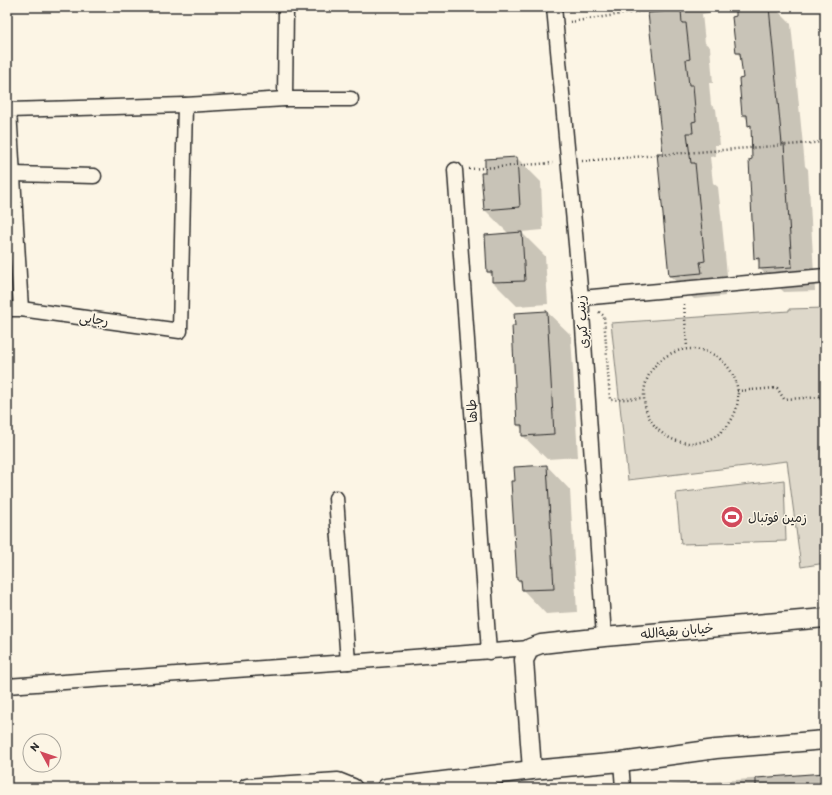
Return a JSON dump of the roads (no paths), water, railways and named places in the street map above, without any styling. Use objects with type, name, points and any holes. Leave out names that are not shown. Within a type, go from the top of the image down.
[{"type":"street","points":[[285,99],[286,7]]},
{"type":"street","name":"زینب کبری","points":[[554,7],[580,298],[604,637]]},
{"type":"street","points":[[14,309],[13,174],[9,110],[185,105],[285,99],[351,99]]},
{"type":"street","name":"رجایی","points":[[14,309],[180,331],[185,105]]},
{"type":"street","name":"طاها","points":[[456,170],[489,652]]},
{"type":"street","points":[[13,174],[94,176]]},
{"type":"street","points":[[580,298],[825,276]]},
{"type":"street","points":[[336,498],[348,662]]},
{"type":"street","name":"خیابان بقیةالله","points":[[530,648],[541,644],[604,637],[825,618]]},
{"type":"street","points":[[7,686],[530,648]]},
{"type":"street","points":[[530,648],[524,660],[532,770]]},
{"type":"street","points":[[386,788],[532,770],[621,762],[716,749],[825,740]]},
{"type":"street","points":[[621,762],[623,788]]},
{"type":"street","points":[[247,788],[338,782],[352,788]]},
{"type":"place","name":"زمین فوتبال","points":[[732,517]]}]
